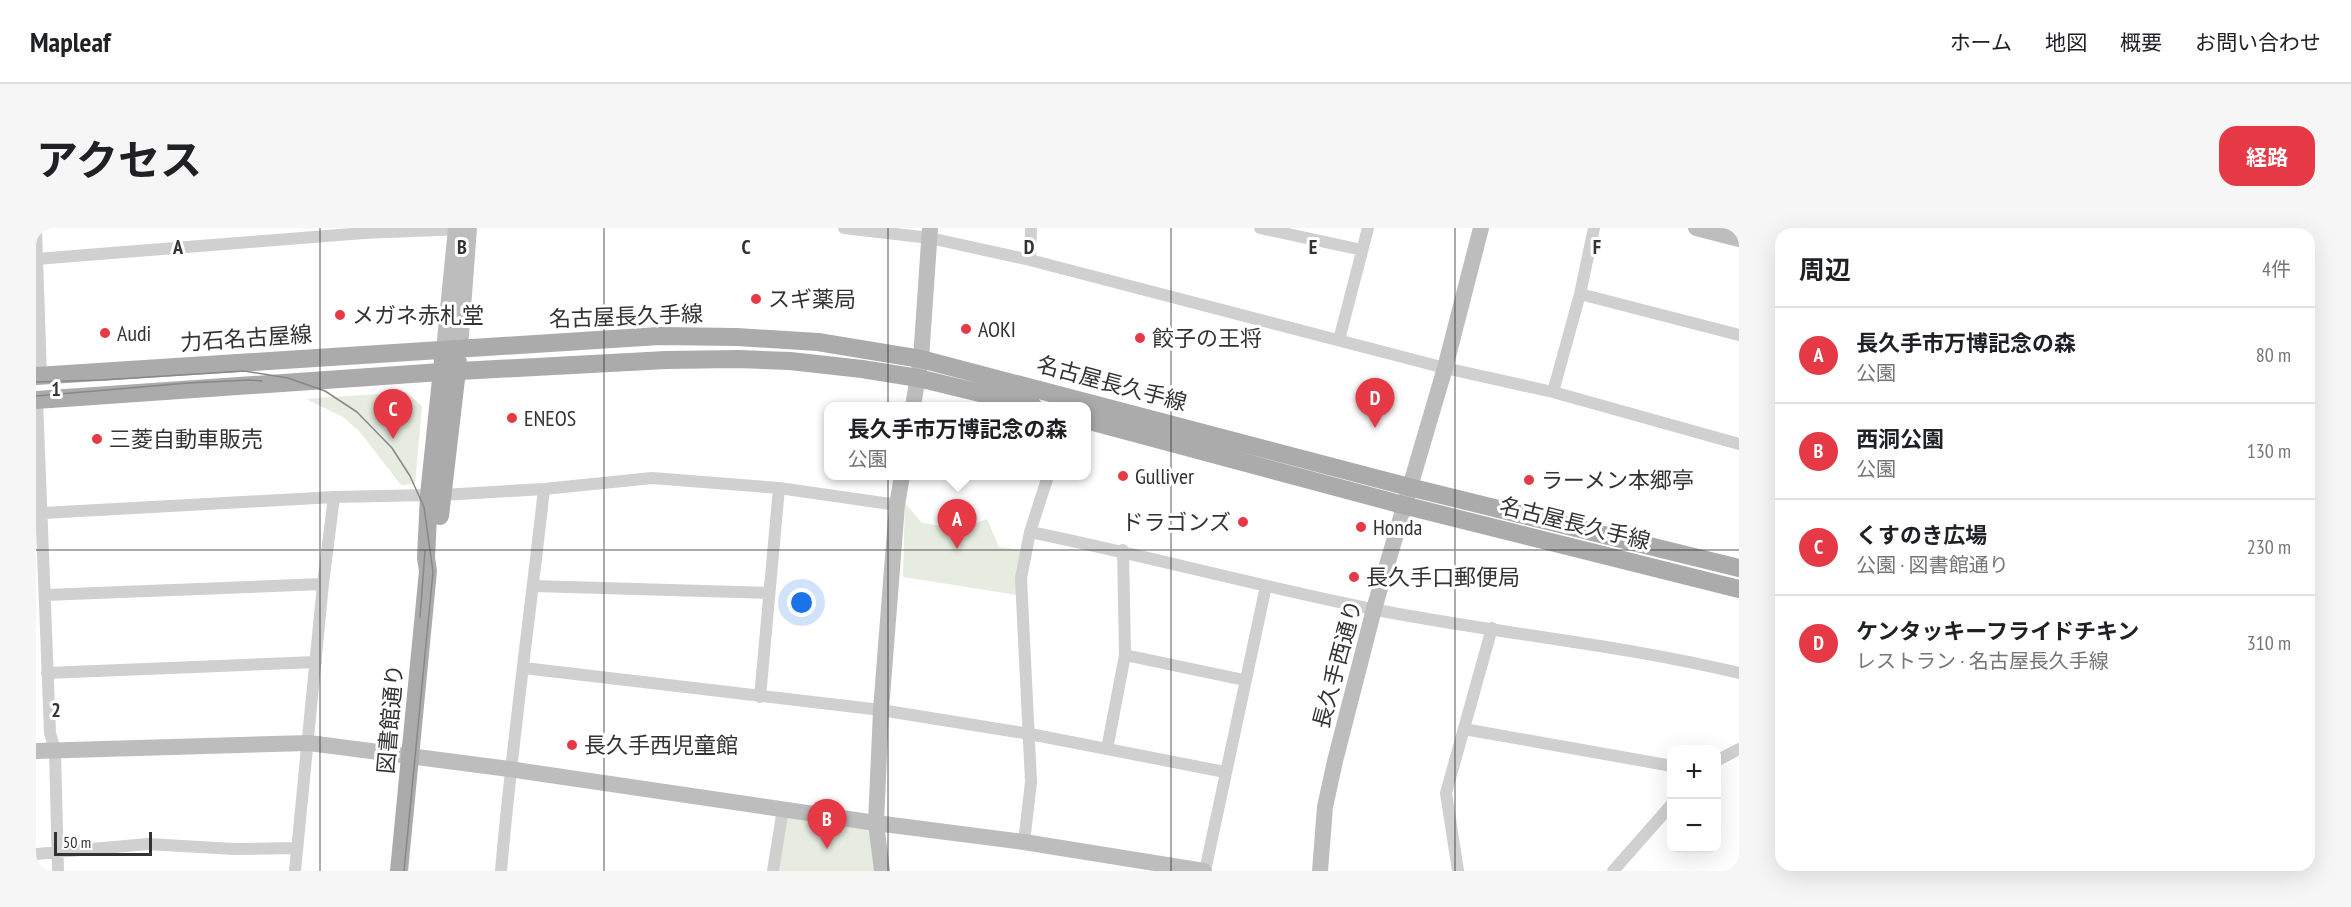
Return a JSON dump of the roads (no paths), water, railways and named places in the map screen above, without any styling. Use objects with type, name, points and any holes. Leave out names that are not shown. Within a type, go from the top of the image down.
[{"type":"main road","name":"名古屋長久手線","points":[[452,349],[659,336],[737,336],[818,342],[921,359],[1085,402]]},
{"type":"main road","name":"図書館通り","points":[[399,871],[428,572],[426,558],[436,495],[452,349]]},
{"type":"main road","name":"力石名古屋線","points":[[39,376],[452,349]]},
{"type":"main road","name":"名古屋長久手線","points":[[449,372],[666,360],[790,361],[918,378],[1017,402]]},
{"type":"main road","name":"力石名古屋線","points":[[37,400],[449,372]]},
{"type":"main road","name":"名古屋長久手線","points":[[1091,404],[1409,487],[1739,568]]},
{"type":"main road","name":"名古屋長久手線","points":[[1091,421],[1403,505],[1739,589]]},
{"type":"street","points":[[36,228],[39,376]]},
{"type":"street","points":[[37,259],[364,231],[475,228]]},
{"type":"street","points":[[844,228],[930,233],[1445,368],[1553,392],[1739,444]]},
{"type":"street","points":[[1030,260],[1031,228]]},
{"type":"street","points":[[1260,228],[1362,250]]},
{"type":"street","points":[[1339,340],[1368,228]]},
{"type":"street","name":"長久手西通り","points":[[1320,871],[1325,807],[1335,761],[1374,609],[1445,368],[1481,228]]},
{"type":"street","points":[[1553,392],[1580,294],[1594,228]]},
{"type":"street","points":[[1696,228],[1739,239]]},
{"type":"street","points":[[452,349],[463,229]]},
{"type":"street","points":[[914,402],[921,359],[930,233]]},
{"type":"street","points":[[1580,294],[1739,335]]},
{"type":"street","points":[[37,400],[50,733],[55,750],[58,871]]},
{"type":"street","points":[[43,513],[334,497],[436,495],[544,489],[652,478],[779,488],[897,505]]},
{"type":"street","points":[[882,871],[876,824],[881,710],[897,505],[901,480]]},
{"type":"street","points":[[1024,842],[1031,782],[1021,578],[1030,532],[1047,480]]},
{"type":"street","points":[[760,697],[779,488]]},
{"type":"street","points":[[501,871],[510,770],[544,489]]},
{"type":"street","points":[[295,871],[323,584],[334,497]]},
{"type":"street","points":[[1030,532],[1123,550],[1266,586],[1374,609],[1739,673]]},
{"type":"street","points":[[1107,749],[1125,655],[1123,550]]},
{"type":"street","points":[[45,595],[323,584]]},
{"type":"street","points":[[534,586],[769,593]]},
{"type":"street","points":[[36,751],[309,743],[876,824],[1024,842],[1205,871],[1244,680],[1266,586]]},
{"type":"street","points":[[1458,871],[1446,793],[1492,628]]},
{"type":"street","points":[[1125,655],[1244,680]]},
{"type":"street","points":[[47,673],[316,662]]},
{"type":"street","points":[[524,668],[881,710],[1030,734],[1225,772]]},
{"type":"street","points":[[1464,729],[1667,765]]},
{"type":"street","points":[[1721,758],[1739,749]]},
{"type":"street","points":[[773,871],[783,809]]},
{"type":"street","points":[[1613,871],[1667,809]]},
{"type":"street","points":[[36,854],[58,854],[148,844],[234,849],[297,848]]},
{"type":"tram line","points":[[36,382],[244,371],[288,378],[325,391],[357,412],[392,448],[410,476],[424,507],[433,572],[404,871]]},
{"type":"tram line","points":[[36,396],[188,383],[262,381]]},
{"type":"tram line","points":[[420,617],[425,551]]},
{"type":"place","name":"スギ薬局","points":[[756,299]]},
{"type":"place","name":"メガネ赤札堂","points":[[340,315]]},
{"type":"place","name":"AOKI","points":[[966,329]]},
{"type":"place","name":"Audi","points":[[105,333]]},
{"type":"place","name":"餃子の王将","points":[[1140,338]]},
{"type":"place","name":"ENEOS","points":[[512,418]]},
{"type":"place","name":"ケンタッキーフライドチキン","points":[[1375,428]]},
{"type":"place","name":"三菱自動車販売","points":[[97,439]]},
{"type":"place","name":"くすのき広場","points":[[393,439]]},
{"type":"place","name":"Gulliver","points":[[1123,476]]},
{"type":"place","name":"ラーメン本郷亭","points":[[1529,480]]},
{"type":"place","name":"ドラゴンズ","points":[[1243,522]]},
{"type":"place","name":"Honda","points":[[1361,527]]},
{"type":"place","name":"長久手市万博記念の森","points":[[957,549]]},
{"type":"place","name":"長久手口郵便局","points":[[1354,577]]},
{"type":"place","name":"長久手西児童館","points":[[572,745]]},
{"type":"place","name":"西洞公園","points":[[827,849]]}]
